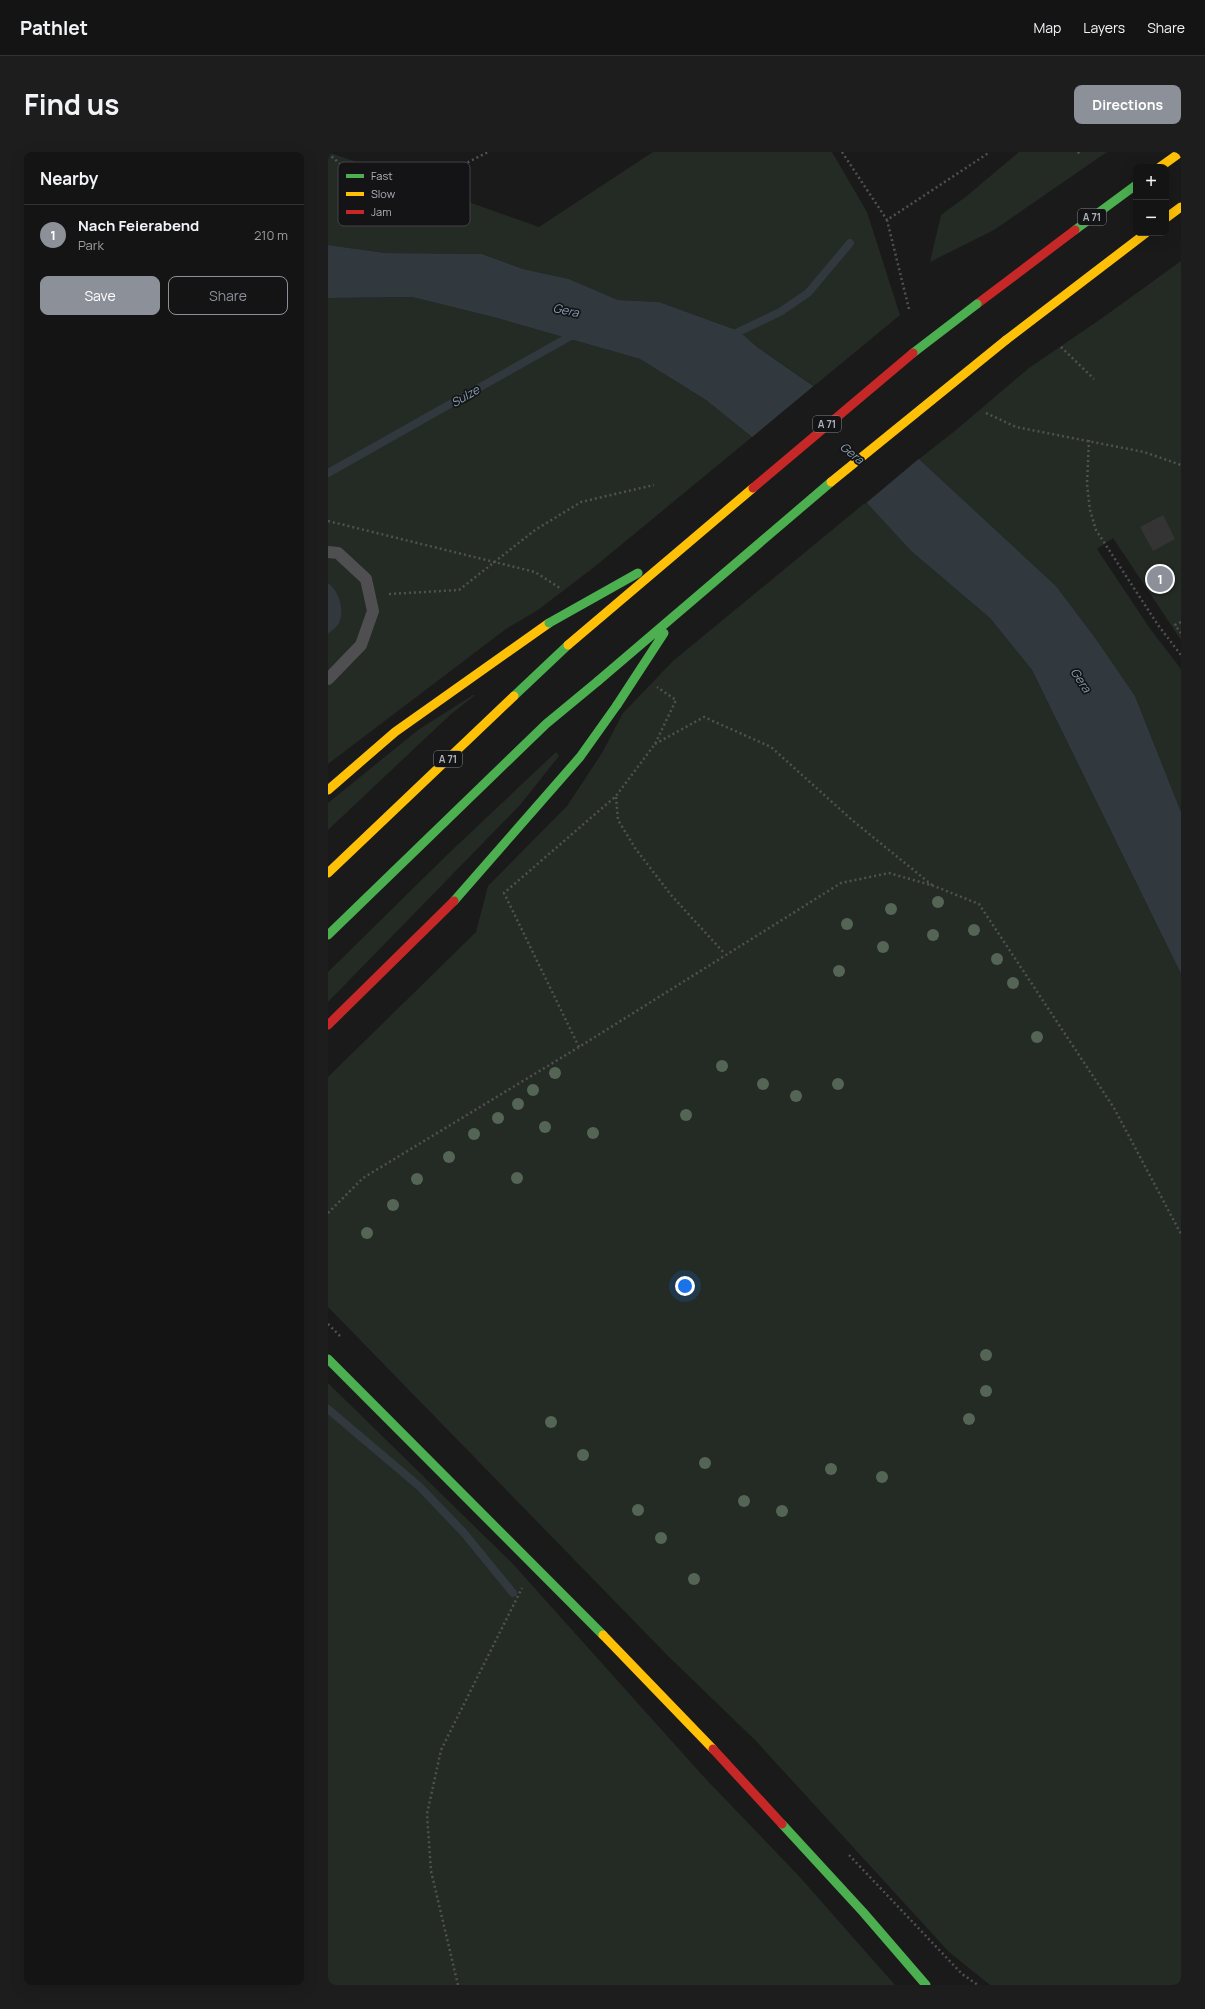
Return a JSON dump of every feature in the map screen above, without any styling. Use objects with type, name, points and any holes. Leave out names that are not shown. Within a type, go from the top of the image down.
[{"type":"main road","points":[[1164,164],[1181,152]]},
{"type":"main road","name":"A 71","points":[[328,873],[568,645],[893,369],[1133,187]]},
{"type":"main road","points":[[1169,216],[1181,207]]},
{"type":"main road","points":[[328,935],[546,724],[598,681],[752,546],[1006,340],[1142,236]]},
{"type":"main road","points":[[328,790],[395,732],[549,623],[681,549]]},
{"type":"main road","points":[[328,1025],[466,889],[580,757],[617,705],[680,609]]},
{"type":"main road","points":[[328,1359],[667,1699],[879,1928],[926,1985]]},
{"type":"lane","points":[[328,552],[338,553],[366,578],[373,611],[361,645],[328,680]]},
{"type":"path","points":[[468,162],[488,152]]},
{"type":"path","points":[[842,152],[887,220],[909,309]]},
{"type":"path","points":[[887,220],[990,152]]},
{"type":"path","points":[[1078,152],[1081,156]]},
{"type":"path","points":[[328,153],[338,162]]},
{"type":"path","points":[[1061,347],[1094,379]]},
{"type":"path","points":[[986,413],[1016,427],[1089,440],[1144,452],[1181,465]]},
{"type":"path","points":[[1089,440],[1087,484],[1090,510],[1096,530],[1158,625],[1181,655]]},
{"type":"path","points":[[370,595],[459,590],[535,530],[581,502],[654,485]]},
{"type":"path","points":[[328,520],[535,572],[561,589]]},
{"type":"path","points":[[1181,622],[1175,625],[1181,633]]},
{"type":"path","points":[[578,1047],[504,893],[616,796],[655,744],[676,700],[654,686]]},
{"type":"path","points":[[655,744],[704,717],[771,746],[852,820],[934,886]]},
{"type":"path","points":[[616,796],[618,820],[635,848],[671,895],[725,954]]},
{"type":"path","points":[[328,1213],[363,1178],[578,1047],[841,883],[889,873],[934,886],[979,904],[1114,1108],[1181,1234]]},
{"type":"path","points":[[458,1985],[431,1871],[427,1814],[441,1750],[534,1564]]},
{"type":"shaded area","points":[[328,152],[356,162],[338,162],[338,226],[470,226],[470,202],[539,227],[653,152],[832,152],[867,212],[900,315],[814,386],[757,347],[739,331],[659,302],[618,300],[569,279],[523,269],[482,254],[385,253],[328,245]]},
{"type":"shaded area","points":[[1019,152],[1107,152],[994,230],[930,262],[941,215],[968,195]]},
{"type":"shaded area","points":[[1181,261],[1181,640],[1113,538],[1097,549],[1151,630],[1181,669],[1181,812],[1135,696],[1096,639],[1056,586],[919,459],[956,430],[1029,368],[1105,316]]},
{"type":"shaded area","points":[[412,297],[497,318],[640,359],[706,400],[752,437],[593,568],[538,610],[506,629],[328,764],[328,298]]},
{"type":"shaded area","points":[[866,502],[911,551],[990,618],[1032,670],[1181,974],[1181,1985],[990,1985],[949,1952],[755,1740],[669,1657],[328,1307],[328,1077],[476,932],[488,886],[567,806],[602,753],[623,713],[673,661]]},
{"type":"shaded area","points":[[475,695],[450,715],[328,830],[328,803],[418,730]]},
{"type":"shaded area","points":[[556,752],[559,756],[520,805],[328,1002],[328,972],[449,853]]},
{"type":"shaded area","points":[[328,1383],[513,1564],[703,1776],[798,1875],[895,1985],[328,1985]]},
{"type":"water","name":"Gera","points":[[328,245],[385,253],[482,254],[523,269],[569,279],[618,300],[659,302],[739,331],[757,347],[919,459],[1056,586],[1096,639],[1135,696],[1181,812],[1181,974],[1032,670],[990,618],[911,551],[866,502],[752,437],[706,400],[640,359],[497,318],[412,297],[328,298]]},
{"type":"water","points":[[328,583],[338,596],[341,607],[341,618],[338,624],[328,634]]},
{"type":"pier","points":[[816,384],[921,457],[865,504],[751,438]]},
{"type":"building","points":[[1163,515],[1175,539],[1153,551],[1140,527]]},
{"type":"waterway","points":[[730,336],[780,312],[808,293],[850,243]]},
{"type":"waterway","name":"Sulze","points":[[328,473],[576,333]]},
{"type":"waterway","points":[[328,1409],[420,1487],[464,1533],[513,1593]]},
{"type":"traffic: fast","points":[[1075,230],[1133,187]]},
{"type":"traffic: fast","points":[[913,353],[977,304]]},
{"type":"traffic: fast","points":[[598,681],[831,482]]},
{"type":"traffic: fast","points":[[549,623],[638,573]]},
{"type":"traffic: fast","points":[[617,705],[664,633]]},
{"type":"traffic: fast","points":[[514,696],[568,645]]},
{"type":"traffic: fast","points":[[328,935],[546,724],[598,681]]},
{"type":"traffic: fast","points":[[454,901],[580,757],[617,705]]},
{"type":"traffic: fast","points":[[328,1359],[603,1635]]},
{"type":"traffic: fast","points":[[782,1824],[863,1912],[926,1985]]},
{"type":"traffic: slow","points":[[1164,164],[1181,152]]},
{"type":"traffic: slow","points":[[1169,216],[1181,207]]},
{"type":"traffic: slow","points":[[1006,340],[1142,236]]},
{"type":"traffic: slow","points":[[831,482],[1006,340]]},
{"type":"traffic: slow","points":[[568,645],[753,488]]},
{"type":"traffic: slow","points":[[328,790],[395,732],[549,623]]},
{"type":"traffic: slow","points":[[328,873],[514,696]]},
{"type":"traffic: slow","points":[[603,1635],[713,1749]]},
{"type":"traffic: jam","points":[[977,304],[1075,230]]},
{"type":"traffic: jam","points":[[753,488],[913,353]]},
{"type":"traffic: jam","points":[[328,1025],[454,901]]},
{"type":"traffic: jam","points":[[713,1749],[782,1824]]},
{"type":"place","name":"Nach Feierabend","points":[[1160,579]]}]
